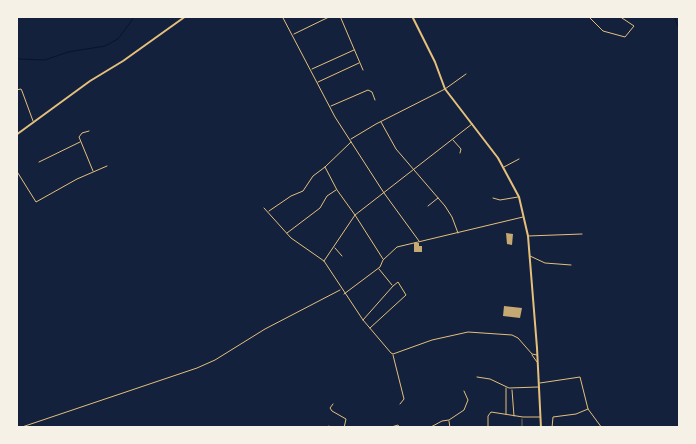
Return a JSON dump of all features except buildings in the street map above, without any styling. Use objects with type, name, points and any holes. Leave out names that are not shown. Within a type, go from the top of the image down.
[{"type":"main road","points":[[16,134],[186,16]]},
{"type":"main road","points":[[412,16],[435,62],[445,89],[503,167],[519,197],[528,236],[541,428]]},
{"type":"street","points":[[282,16],[350,141],[384,193],[419,241]]},
{"type":"street","points":[[293,34],[330,16]]},
{"type":"street","points":[[340,16],[363,70]]},
{"type":"street","points":[[588,16],[603,31],[625,37],[634,26],[618,16]]},
{"type":"street","points":[[311,70],[355,50]]},
{"type":"street","points":[[318,82],[360,63]]},
{"type":"street","points":[[268,212],[291,196],[303,191],[313,176],[325,167],[350,141],[381,122],[445,89],[466,74]]},
{"type":"street","points":[[16,90],[22,90],[34,121]]},
{"type":"street","points":[[330,107],[368,90],[372,92],[375,100]]},
{"type":"street","points":[[381,122],[396,149],[452,217],[458,234]]},
{"type":"street","points":[[324,261],[355,215],[472,124]]},
{"type":"street","points":[[89,131],[79,136],[93,172]]},
{"type":"street","points":[[453,139],[461,149],[460,153]]},
{"type":"street","points":[[39,162],[80,141]]},
{"type":"street","points":[[503,167],[519,158]]},
{"type":"street","points":[[16,170],[36,202],[107,166]]},
{"type":"street","points":[[325,167],[337,190],[383,260]]},
{"type":"street","points":[[287,233],[320,208],[327,196],[337,190]]},
{"type":"street","points":[[493,198],[500,200],[519,197]]},
{"type":"street","points":[[428,206],[438,198]]},
{"type":"street","points":[[264,208],[287,233],[324,261],[344,294],[363,320],[388,351],[393,354],[404,399],[400,404]]},
{"type":"street","points":[[344,294],[378,268],[383,260],[398,247],[524,217]]},
{"type":"street","points":[[528,236],[582,234]]},
{"type":"street","points":[[334,248],[342,256]]},
{"type":"street","points":[[529,256],[545,263],[571,265]]},
{"type":"street","points":[[378,268],[393,286]]},
{"type":"street","points":[[363,320],[398,282],[406,294],[370,328]]},
{"type":"street","points":[[19,428],[197,368],[215,360],[265,329],[341,289]]},
{"type":"street","points":[[393,354],[432,340],[468,332],[512,335],[518,338],[538,362]]},
{"type":"street","points":[[532,354],[537,355]]},
{"type":"street","points":[[477,377],[490,379],[506,388],[512,389],[539,387]]},
{"type":"street","points":[[539,383],[580,377],[588,409],[602,428]]},
{"type":"street","points":[[506,388],[506,415]]},
{"type":"street","points":[[512,389],[514,416]]},
{"type":"street","points":[[429,428],[442,420],[449,420],[465,407],[468,400],[464,391]]},
{"type":"street","points":[[333,404],[330,408],[346,420],[344,428]]},
{"type":"street","points":[[541,428],[552,427],[553,417],[576,414],[588,409]]},
{"type":"street","points":[[488,428],[489,413],[492,412],[523,417],[541,417]]},
{"type":"street","points":[[449,420],[450,428]]},
{"type":"street","points":[[388,428],[398,425],[400,428]]},
{"type":"path","points":[[522,428],[523,417]]},
{"type":"waterway","points":[[16,57],[19,59],[45,60],[68,52],[105,46],[118,39],[135,16]]},
{"type":"waterway","points":[[674,16],[680,31]]}]
